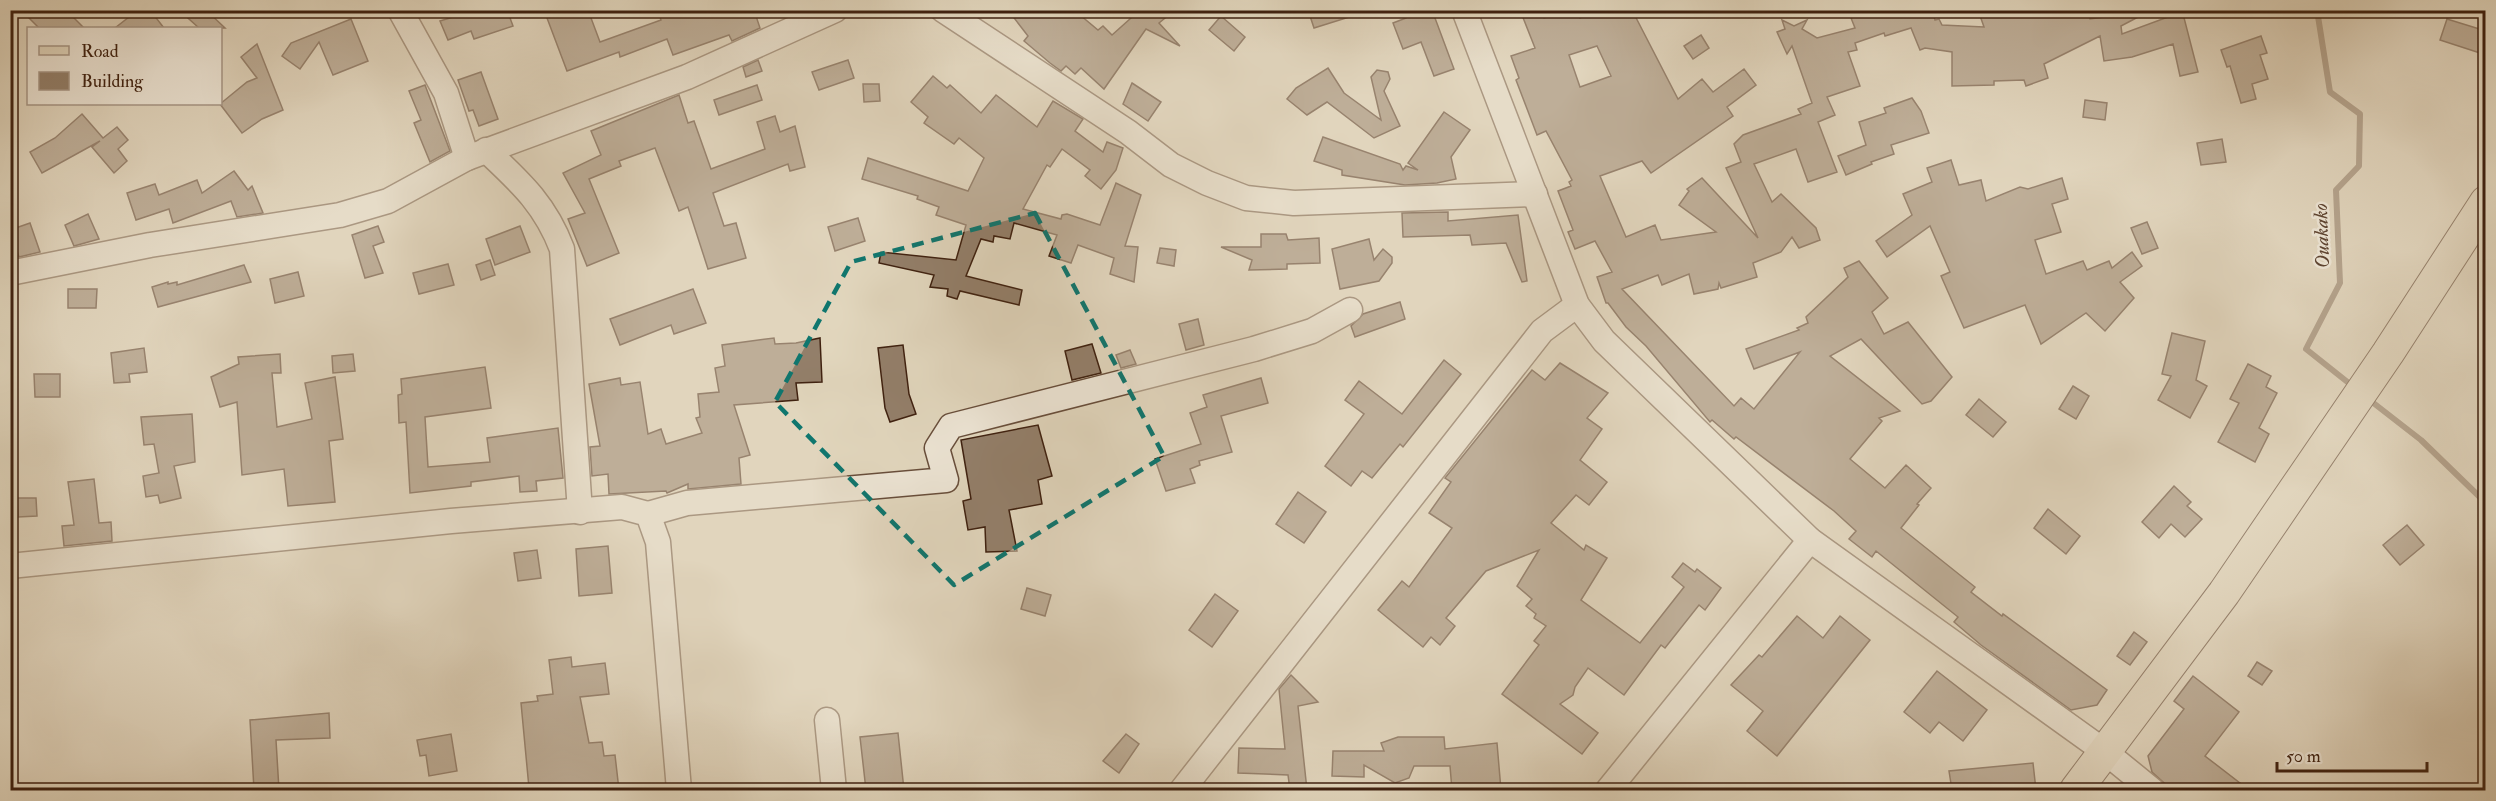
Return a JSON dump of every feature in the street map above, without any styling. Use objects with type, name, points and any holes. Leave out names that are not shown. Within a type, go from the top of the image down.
[{"type":"main road","points":[[2076,790],[2224,593],[2342,416],[2388,352],[2486,202]]},
{"type":"street","points":[[400,10],[477,154],[532,194],[553,225],[562,249],[580,512]]},
{"type":"street","points":[[10,273],[150,245],[340,215],[388,201],[477,154],[687,77],[835,10]]},
{"type":"street","points":[[943,10],[1128,132],[1171,165],[1207,183],[1246,198],[1294,203],[1535,194]]},
{"type":"street","points":[[1464,10],[1577,305],[1604,341],[1810,540],[2104,752],[2152,790]]},
{"type":"street","points":[[1182,790],[1542,331],[1577,305]]},
{"type":"street","points":[[10,566],[451,521],[622,507],[648,513],[687,503],[946,480],[937,448],[951,426],[1254,349],[1312,331],[1350,310]]},
{"type":"street","points":[[648,513],[658,542],[679,790]]},
{"type":"street","points":[[1608,790],[1810,540]]},
{"type":"street","points":[[827,720],[834,790]]},
{"type":"highlighted area","points":[[1035,213],[1164,456],[954,585],[775,402],[851,262]]},
{"type":"building","points":[[21,10],[66,10],[83,27],[38,27]]},
{"type":"building","points":[[138,10],[150,10],[163,27],[116,27]]},
{"type":"building","points":[[179,10],[206,10],[225,28],[222,27],[198,27]]},
{"type":"building","points":[[476,10],[507,10],[513,26],[474,39],[471,31],[448,40],[440,21]]},
{"type":"building","points":[[544,10],[588,10],[600,42],[661,20],[658,10],[754,10],[760,28],[732,41],[729,35],[673,55],[667,39],[620,57],[619,52],[567,71]]},
{"type":"building","points":[[1008,10],[1074,10],[1098,30],[1103,26],[1112,35],[1140,10],[1175,10],[1159,23],[1180,46],[1146,29],[1104,89],[1081,68],[1075,74],[1066,66],[1061,71],[1050,63],[1024,41],[1028,36]]},
{"type":"building","points":[[1308,10],[1359,10],[1359,14],[1314,28]]},
{"type":"building","points":[[1403,10],[1432,10],[1454,69],[1434,76],[1421,42],[1403,49],[1393,23],[1406,18]]},
{"type":"building","points":[[1520,10],[1540,10],[1544,18],[1577,10],[1580,18],[1597,10],[1632,10],[1678,99],[1702,79],[1713,92],[1744,69],[1756,85],[1727,107],[1733,116],[1651,173],[1642,161],[1600,176],[1626,237],[1655,225],[1661,240],[1716,232],[1679,205],[1689,191],[1687,189],[1702,178],[1758,238],[1726,168],[1741,162],[1734,144],[1743,135],[1801,114],[1798,109],[1812,103],[1792,46],[1787,54],[1777,32],[1785,29],[1782,20],[1794,26],[1807,20],[1802,29],[1817,38],[1855,28],[1851,18],[1871,11],[1872,14],[1885,10],[1932,10],[1935,20],[1939,19],[1942,25],[1984,27],[1978,10],[2088,10],[2090,19],[2142,12],[2142,15],[2121,26],[2122,34],[2168,17],[2167,10],[2182,10],[2198,72],[2180,76],[2173,44],[2132,57],[2104,61],[2100,36],[2044,64],[2048,78],[2026,86],[2024,80],[1994,81],[1994,85],[1952,86],[1952,52],[1925,48],[1920,50],[1911,28],[1885,36],[1884,33],[1855,43],[1857,50],[1848,52],[1860,86],[1827,97],[1835,115],[1818,122],[1837,172],[1808,182],[1796,149],[1754,164],[1772,202],[1781,194],[1816,228],[1820,240],[1799,248],[1792,237],[1781,252],[1753,263],[1757,277],[1721,288],[1719,283],[1718,289],[1694,294],[1689,274],[1662,285],[1658,275],[1622,289],[1734,406],[1741,398],[1754,409],[1800,352],[1754,369],[1746,349],[1799,330],[1797,328],[1808,323],[1806,317],[1848,277],[1844,268],[1859,261],[1888,298],[1872,312],[1884,334],[1908,322],[1952,377],[1931,401],[1922,404],[1861,339],[1830,356],[1900,411],[1879,418],[1882,421],[1850,459],[1885,488],[1906,465],[1931,488],[1901,528],[1975,587],[1971,592],[2107,690],[2097,705],[2071,710],[1981,645],[1954,622],[1958,617],[1876,551],[1872,557],[1849,539],[1856,531],[1834,511],[1736,437],[1734,439],[1712,420],[1710,422],[1646,346],[1626,327],[1606,303],[1597,277],[1612,272],[1595,241],[1575,249],[1568,232],[1573,230],[1558,191],[1571,186],[1569,182],[1572,180],[1546,131],[1537,135],[1516,80],[1519,78],[1511,56],[1535,48]],"holes":[[[1597,46],[1611,76],[1580,87],[1569,55]]]},
{"type":"building","points":[[1221,16],[1245,37],[1234,51],[1209,30]]},
{"type":"building","points":[[351,19],[368,61],[333,75],[319,42],[300,69],[282,56],[291,43]]},
{"type":"building","points":[[2447,19],[2486,31],[2480,53],[2440,40]]},
{"type":"building","points":[[1701,35],[1709,48],[1693,59],[1684,46]]},
{"type":"building","points":[[2261,36],[2267,53],[2260,55],[2268,79],[2252,84],[2256,99],[2241,103],[2230,66],[2227,67],[2221,50]]},
{"type":"building","points":[[257,44],[283,110],[262,119],[242,133],[221,105],[247,82],[257,78],[241,57]]},
{"type":"building","points":[[758,60],[762,71],[746,77],[743,67]]},
{"type":"building","points":[[848,60],[854,78],[819,90],[812,72]]},
{"type":"building","points":[[1328,68],[1344,93],[1381,120],[1371,77],[1377,70],[1388,72],[1390,79],[1384,91],[1400,126],[1374,138],[1327,102],[1307,115],[1287,99],[1296,88]]},
{"type":"building","points":[[481,72],[498,119],[479,126],[473,110],[469,111],[458,80]]},
{"type":"building","points":[[933,76],[947,88],[950,85],[981,113],[996,95],[1037,127],[1053,101],[1083,119],[1075,131],[1103,152],[1107,142],[1123,148],[1116,170],[1101,189],[1085,176],[1090,170],[1062,149],[1050,167],[1047,165],[1023,209],[1061,219],[1062,215],[1067,214],[1100,225],[1116,183],[1141,195],[1125,246],[1138,247],[1134,282],[1110,274],[1114,258],[1078,245],[1071,263],[1049,256],[1057,235],[1014,223],[1010,239],[994,236],[993,242],[981,239],[966,276],[1022,290],[1019,305],[960,291],[957,299],[947,296],[948,289],[930,287],[934,275],[879,263],[881,252],[956,260],[966,225],[936,215],[939,207],[917,199],[918,196],[862,179],[868,158],[968,191],[984,158],[959,138],[954,144],[924,123],[928,117],[911,102]]},
{"type":"building","points":[[1132,83],[1161,102],[1148,121],[1123,104]]},
{"type":"building","points":[[863,84],[879,84],[880,101],[864,102]]},
{"type":"building","points":[[425,85],[450,151],[430,162],[414,123],[421,120],[409,91]]},
{"type":"building","points":[[757,85],[762,100],[719,115],[714,100]]},
{"type":"building","points":[[679,95],[688,123],[694,121],[711,169],[765,149],[757,122],[775,116],[780,132],[795,126],[805,167],[790,171],[788,164],[713,193],[724,226],[736,223],[746,258],[708,269],[688,207],[679,211],[655,148],[619,161],[621,166],[589,179],[619,253],[587,266],[568,219],[585,213],[563,173],[601,155],[591,131]]},
{"type":"building","points":[[1912,98],[1921,111],[1929,133],[1891,145],[1894,154],[1871,162],[1872,164],[1846,175],[1838,156],[1866,145],[1859,122],[1886,113],[1884,108]]},
{"type":"building","points":[[2085,100],[2107,103],[2105,120],[2083,117]]},
{"type":"building","points":[[1444,112],[1470,130],[1451,157],[1456,179],[1405,185],[1342,175],[1342,170],[1314,161],[1323,137],[1400,164],[1403,170],[1406,166],[1418,170],[1408,163]]},
{"type":"building","points":[[82,114],[103,138],[117,127],[128,140],[118,149],[127,161],[114,173],[92,147],[100,141],[42,173],[30,152],[55,138]]},
{"type":"building","points":[[2222,139],[2226,162],[2201,165],[2197,143]]},
{"type":"building","points":[[1951,160],[1959,185],[1981,180],[1986,201],[2020,187],[2028,189],[2062,178],[2068,199],[2052,204],[2061,232],[2035,240],[2046,274],[2083,261],[2087,270],[2109,261],[2112,268],[2132,252],[2142,266],[2120,282],[2134,298],[2105,331],[2086,313],[2041,344],[2025,305],[1964,328],[1941,276],[1950,272],[1930,226],[1887,257],[1876,241],[1912,215],[1903,194],[1932,182],[1927,168]]},
{"type":"building","points":[[234,171],[248,190],[252,186],[263,213],[237,217],[231,201],[173,223],[169,209],[136,220],[127,193],[155,184],[159,195],[197,180],[202,193]]},
{"type":"building","points":[[1448,212],[1448,221],[1518,215],[1527,281],[1522,282],[1506,243],[1472,245],[1470,235],[1403,237],[1402,213]]},
{"type":"building","points":[[88,214],[99,239],[74,246],[65,225]]},
{"type":"building","points":[[858,218],[865,241],[835,251],[828,227]]},
{"type":"building","points":[[2147,222],[2158,248],[2142,254],[2131,228]]},
{"type":"building","points":[[30,223],[40,252],[19,257],[10,230]]},
{"type":"building","points":[[378,226],[384,242],[373,246],[383,273],[365,278],[352,235]]},
{"type":"building","points":[[520,226],[530,252],[495,265],[486,239]]},
{"type":"building","points":[[1261,234],[1286,234],[1288,240],[1319,238],[1320,263],[1287,264],[1287,269],[1249,270],[1252,260],[1221,247],[1261,247]]},
{"type":"building","points":[[1369,239],[1374,260],[1383,249],[1392,257],[1392,263],[1379,281],[1340,289],[1332,249]]},
{"type":"building","points":[[1160,248],[1176,250],[1174,266],[1157,263]]},
{"type":"building","points":[[490,260],[495,275],[481,280],[476,265]]},
{"type":"building","points":[[448,264],[454,285],[419,294],[413,273]]},
{"type":"building","points":[[244,265],[251,282],[158,307],[152,287],[168,282],[168,284],[177,282],[177,285]]},
{"type":"building","points":[[298,272],[304,296],[275,303],[270,279]]},
{"type":"building","points":[[68,289],[97,289],[96,308],[68,308]]},
{"type":"building","points":[[693,289],[706,323],[674,334],[671,325],[620,345],[610,319]]},
{"type":"building","points":[[1400,302],[1405,319],[1355,337],[1351,326],[1363,314]]},
{"type":"building","points":[[1198,319],[1204,345],[1186,350],[1179,324]]},
{"type":"building","points":[[2172,333],[2205,341],[2196,380],[2207,386],[2190,418],[2158,400],[2171,376],[2162,374]]},
{"type":"building","points":[[774,338],[775,344],[820,338],[822,382],[796,383],[798,400],[734,405],[750,455],[739,458],[741,484],[688,489],[688,484],[667,493],[666,491],[609,494],[608,474],[592,476],[590,447],[600,446],[589,384],[620,378],[621,385],[640,382],[648,434],[661,429],[666,444],[702,433],[696,418],[700,417],[698,394],[719,392],[715,368],[725,366],[722,345]]},
{"type":"building","points":[[1092,344],[1101,373],[1072,380],[1065,351]]},
{"type":"building","points":[[903,345],[909,394],[916,414],[890,422],[885,408],[878,348]]},
{"type":"building","points":[[144,348],[147,372],[129,374],[130,382],[114,383],[111,353]]},
{"type":"building","points":[[1130,350],[1136,364],[1121,368],[1116,355]]},
{"type":"building","points":[[280,354],[281,373],[272,373],[277,427],[312,419],[305,383],[335,377],[343,439],[329,441],[335,502],[288,506],[284,469],[242,475],[237,402],[220,407],[211,377],[239,364],[238,357]]},
{"type":"building","points":[[353,354],[355,371],[333,373],[332,356]]},
{"type":"building","points":[[1444,360],[1461,374],[1403,447],[1400,444],[1372,478],[1362,471],[1351,486],[1325,466],[1364,414],[1345,400],[1359,381],[1402,414]]},
{"type":"building","points":[[1560,363],[1608,393],[1587,418],[1602,429],[1580,460],[1607,482],[1589,505],[1576,495],[1551,523],[1584,550],[1586,545],[1607,558],[1581,600],[1640,643],[1684,587],[1672,577],[1683,563],[1695,572],[1697,569],[1721,588],[1705,610],[1699,605],[1665,648],[1661,645],[1624,695],[1588,668],[1575,687],[1573,695],[1560,704],[1598,733],[1582,754],[1502,694],[1539,645],[1534,641],[1546,626],[1534,618],[1536,614],[1526,606],[1532,599],[1517,586],[1539,550],[1486,571],[1446,618],[1455,626],[1440,645],[1431,637],[1423,647],[1378,610],[1402,581],[1409,587],[1452,528],[1429,513],[1451,482],[1445,478],[1532,370],[1545,380]]},
{"type":"building","points":[[2248,364],[2271,376],[2266,387],[2277,393],[2259,428],[2269,434],[2255,462],[2218,442],[2239,403],[2230,399]]},
{"type":"building","points":[[485,367],[491,408],[425,417],[428,467],[490,462],[487,438],[558,428],[563,478],[536,481],[537,491],[520,492],[519,476],[471,482],[471,486],[410,493],[406,422],[399,423],[398,395],[402,394],[401,379]]},
{"type":"building","points":[[34,374],[60,374],[60,397],[35,397]]},
{"type":"building","points":[[1261,378],[1268,403],[1221,416],[1232,452],[1199,461],[1200,465],[1190,469],[1195,483],[1166,491],[1155,459],[1201,444],[1190,413],[1207,407],[1203,395]]},
{"type":"building","points":[[2073,386],[2089,396],[2076,419],[2059,409]]},
{"type":"building","points":[[1979,399],[2006,422],[1993,437],[1966,415]]},
{"type":"building","points":[[192,414],[195,462],[174,466],[181,498],[160,503],[158,495],[146,497],[143,476],[159,473],[154,444],[144,445],[141,417]]},
{"type":"building","points":[[1038,425],[1052,476],[1038,480],[1042,504],[1009,510],[1017,551],[986,552],[985,527],[968,530],[963,501],[971,499],[961,440]]},
{"type":"building","points":[[94,479],[99,523],[111,522],[112,541],[64,546],[62,526],[74,525],[68,482]]},
{"type":"building","points":[[2174,486],[2191,502],[2187,506],[2202,519],[2185,537],[2171,524],[2159,538],[2142,522]]},
{"type":"building","points":[[1298,492],[1326,512],[1304,543],[1276,524]]},
{"type":"building","points":[[17,498],[36,498],[37,516],[18,517]]},
{"type":"building","points":[[2048,509],[2080,536],[2066,554],[2034,528]]},
{"type":"building","points":[[2407,525],[2424,545],[2400,565],[2383,545]]},
{"type":"building","points":[[608,546],[612,593],[579,596],[576,549]]},
{"type":"building","points":[[537,550],[541,578],[518,581],[514,553]]},
{"type":"building","points":[[1027,588],[1051,595],[1045,616],[1021,609]]},
{"type":"building","points":[[1215,594],[1238,611],[1212,647],[1189,630]]},
{"type":"building","points":[[1797,616],[1823,638],[1840,616],[1870,640],[1777,756],[1747,731],[1763,711],[1731,685],[1759,655],[1762,657]]},
{"type":"building","points":[[2134,632],[2147,642],[2130,665],[2117,656]]},
{"type":"building","points":[[571,657],[572,667],[605,663],[609,694],[580,697],[589,743],[602,742],[604,756],[615,755],[619,790],[575,790],[574,784],[529,788],[521,703],[538,701],[537,696],[553,694],[549,660]]},
{"type":"building","points":[[2257,662],[2272,671],[2262,685],[2248,676]]},
{"type":"building","points":[[1937,671],[1987,710],[1963,741],[1939,722],[1930,733],[1904,712]]},
{"type":"building","points":[[1291,675],[1318,702],[1298,706],[1307,790],[1290,790],[1288,775],[1238,773],[1239,748],[1285,749],[1279,689]]},
{"type":"building","points":[[2193,676],[2239,712],[2205,756],[2249,790],[2172,790],[2152,772],[2148,756],[2184,709],[2174,701]]},
{"type":"building","points":[[329,713],[330,738],[276,740],[279,790],[254,790],[250,720]]},
{"type":"building","points":[[898,733],[904,790],[866,790],[860,737]]},
{"type":"building","points":[[451,734],[457,771],[429,776],[426,755],[420,756],[417,740]]},
{"type":"building","points":[[1126,734],[1139,744],[1119,773],[1103,761]]},
{"type":"building","points":[[1398,737],[1444,737],[1445,749],[1497,743],[1501,790],[1452,790],[1450,766],[1414,766],[1409,778],[1395,783],[1364,765],[1364,777],[1332,776],[1333,751],[1384,751],[1381,743]]},
{"type":"building","points":[[2033,763],[2036,790],[1952,790],[1949,771]]},
{"type":"waterway","name":"Ouakako","points":[[2317,10],[2330,92],[2360,114],[2359,166],[2336,190],[2340,283],[2306,349],[2355,388]]},
{"type":"waterway","name":"Ouakako","points":[[2367,398],[2421,440],[2486,503]]}]
